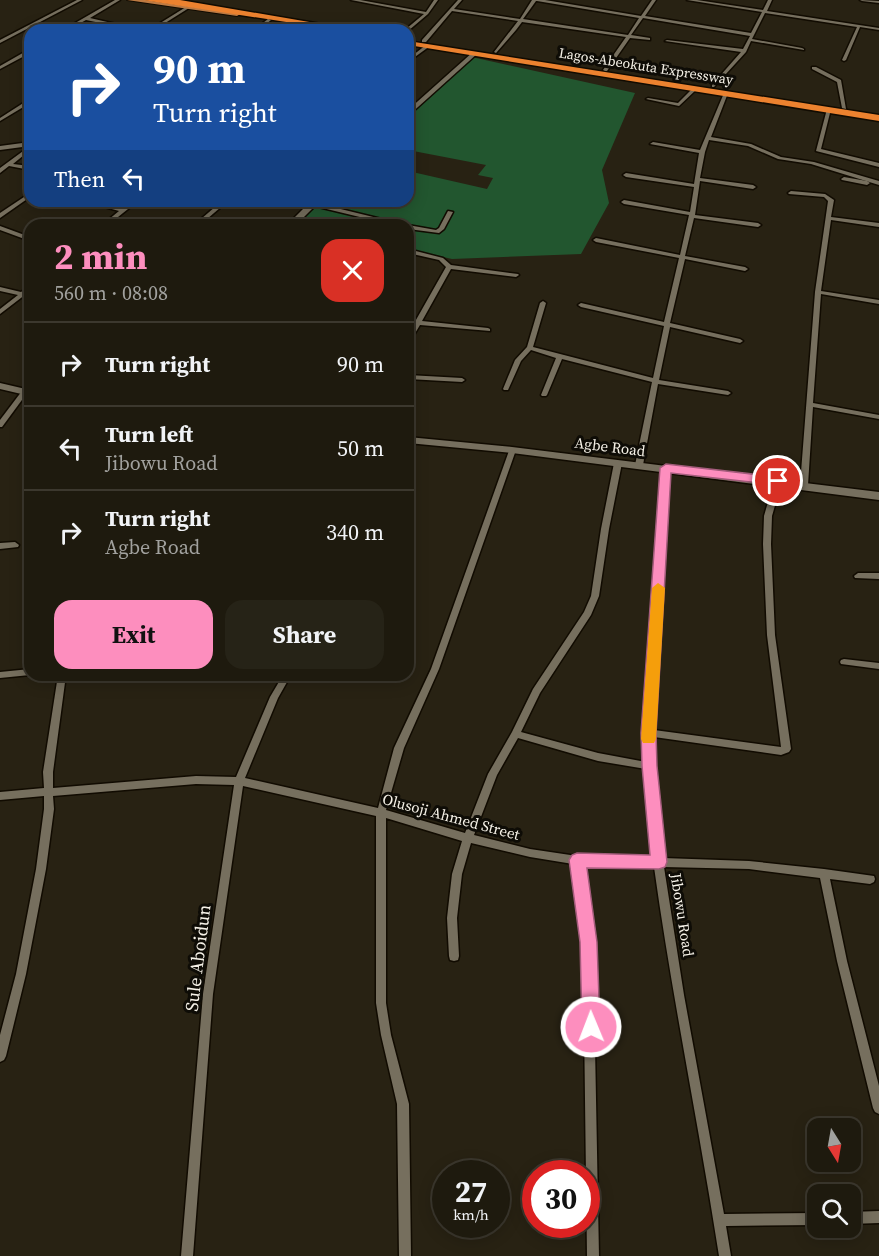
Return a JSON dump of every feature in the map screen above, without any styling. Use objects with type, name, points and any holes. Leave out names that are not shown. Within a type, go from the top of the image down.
[{"type":"highway","points":[[147,0],[312,24]]},
{"type":"highway","points":[[166,0],[293,24]]},
{"type":"highway","name":"Lagos-Abeokuta Expressway","points":[[414,42],[726,93],[879,115]]},
{"type":"highway","name":"Lagos-Abeokuta Expressway","points":[[426,44],[496,52],[714,86],[879,115]]},
{"type":"main road","points":[[130,0],[238,13]]},
{"type":"main road","points":[[184,0],[238,13]]},
{"type":"street","points":[[34,24],[80,0]]},
{"type":"street","points":[[76,24],[118,0]]},
{"type":"street","points":[[353,0],[427,14]]},
{"type":"street","points":[[414,25],[427,14],[436,0]]},
{"type":"street","points":[[414,55],[426,44],[460,0]]},
{"type":"street","points":[[496,52],[535,0],[641,16],[802,49]]},
{"type":"street","points":[[605,69],[654,0]]},
{"type":"street","points":[[689,0],[879,29]]},
{"type":"street","points":[[714,86],[744,51],[770,0]]},
{"type":"street","points":[[862,0],[879,2]]},
{"type":"street","points":[[161,24],[187,8]]},
{"type":"street","points":[[451,10],[648,39]]},
{"type":"street","points":[[85,18],[112,24]]},
{"type":"street","points":[[264,24],[269,20]]},
{"type":"street","points":[[844,60],[859,26]]},
{"type":"street","points":[[0,42],[24,29]]},
{"type":"street","points":[[667,41],[744,51]]},
{"type":"street","points":[[414,109],[475,53]]},
{"type":"street","points":[[0,68],[24,54]]},
{"type":"street","points":[[814,68],[839,81],[844,108]]},
{"type":"street","points":[[648,99],[679,105],[696,88]]},
{"type":"street","points":[[639,465],[667,324],[692,215],[702,152],[726,93]]},
{"type":"street","points":[[0,120],[24,105]]},
{"type":"street","points":[[830,109],[818,150],[879,165]]},
{"type":"street","points":[[706,138],[749,145],[780,158],[812,163],[879,184]]},
{"type":"street","points":[[653,144],[702,152]]},
{"type":"street","points":[[0,148],[24,146]]},
{"type":"street","points":[[0,171],[24,152]]},
{"type":"street","points":[[10,165],[24,167]]},
{"type":"street","points":[[626,175],[753,187]]},
{"type":"street","points":[[844,179],[879,184]]},
{"type":"street","points":[[791,193],[830,198],[818,291],[804,485]]},
{"type":"street","points":[[0,216],[24,199]]},
{"type":"street","points":[[624,202],[758,225]]},
{"type":"street","points":[[111,207],[123,210]]},
{"type":"street","points":[[112,219],[127,207]]},
{"type":"street","points":[[205,219],[218,207]]},
{"type":"street","points":[[297,219],[310,207]]},
{"type":"street","points":[[330,207],[377,219]]},
{"type":"street","points":[[0,210],[7,211]]},
{"type":"street","points":[[414,228],[437,232],[450,212]]},
{"type":"street","points":[[829,218],[879,225]]},
{"type":"street","points":[[0,228],[24,238]]},
{"type":"street","points":[[596,240],[746,269]]},
{"type":"street","points":[[414,253],[441,260],[449,267],[516,275]]},
{"type":"street","points":[[449,267],[414,326],[488,330]]},
{"type":"street","points":[[0,289],[22,294]]},
{"type":"street","points":[[818,291],[879,302]]},
{"type":"street","points":[[0,312],[22,294]]},
{"type":"street","points":[[506,389],[518,360],[530,348],[543,303]]},
{"type":"street","points":[[581,305],[740,341]]},
{"type":"street","points":[[530,348],[655,381],[728,393]]},
{"type":"street","points":[[544,395],[560,357]]},
{"type":"street","points":[[414,377],[462,380]]},
{"type":"street","points":[[0,386],[24,389]]},
{"type":"street","points":[[0,424],[24,394]]},
{"type":"street","points":[[811,405],[879,417]]},
{"type":"street","name":"Agbe Road","points":[[414,441],[778,481],[879,495]]},
{"type":"street","points":[[405,1256],[403,1104],[386,1035],[381,1003],[381,813],[399,748],[435,669],[512,450]]},
{"type":"street","points":[[454,956],[452,918],[457,874],[468,838],[493,774],[516,734],[536,691],[588,613],[595,596],[618,463]]},
{"type":"street","name":"Jibowu Road","points":[[666,468],[649,733],[649,766],[659,862],[725,1256]]},
{"type":"street","points":[[649,733],[781,751],[786,748],[771,635],[767,544],[768,516],[778,481]]},
{"type":"street","points":[[0,546],[15,544]]},
{"type":"street","points":[[858,576],[879,576]]},
{"type":"street","points":[[844,662],[879,666]]},
{"type":"street","points":[[0,675],[24,673]]},
{"type":"street","points":[[0,1056],[21,974],[41,869],[49,809],[51,748],[61,681]]},
{"type":"street","name":"Sule Aboidun","points":[[187,1256],[208,994],[239,781],[274,697],[283,681]]},
{"type":"street","points":[[516,734],[598,757],[649,766]]},
{"type":"street","name":"Olusoji Ahmed Street","points":[[0,796],[196,780],[239,781],[381,813],[530,853],[577,860],[721,863],[870,879]]},
{"type":"street","points":[[577,860],[588,942],[593,1256]]},
{"type":"street","points":[[824,873],[842,961],[879,1108]]},
{"type":"street","points":[[861,1218],[879,1217]]},
{"type":"street","points":[[720,1220],[807,1219]]},
{"type":"green space","points":[[467,56],[635,93],[602,170],[609,203],[581,254],[452,259],[414,250],[414,219],[300,219],[313,207],[414,207],[414,172],[487,189],[493,178],[478,175],[486,165],[414,151],[414,108]]},
{"type":"slow traffic","points":[[649,739],[658,588]]},
{"type":"route","points":[[591,1027],[588,942],[577,860],[659,862],[649,766],[649,733],[666,468],[778,481]]}]
